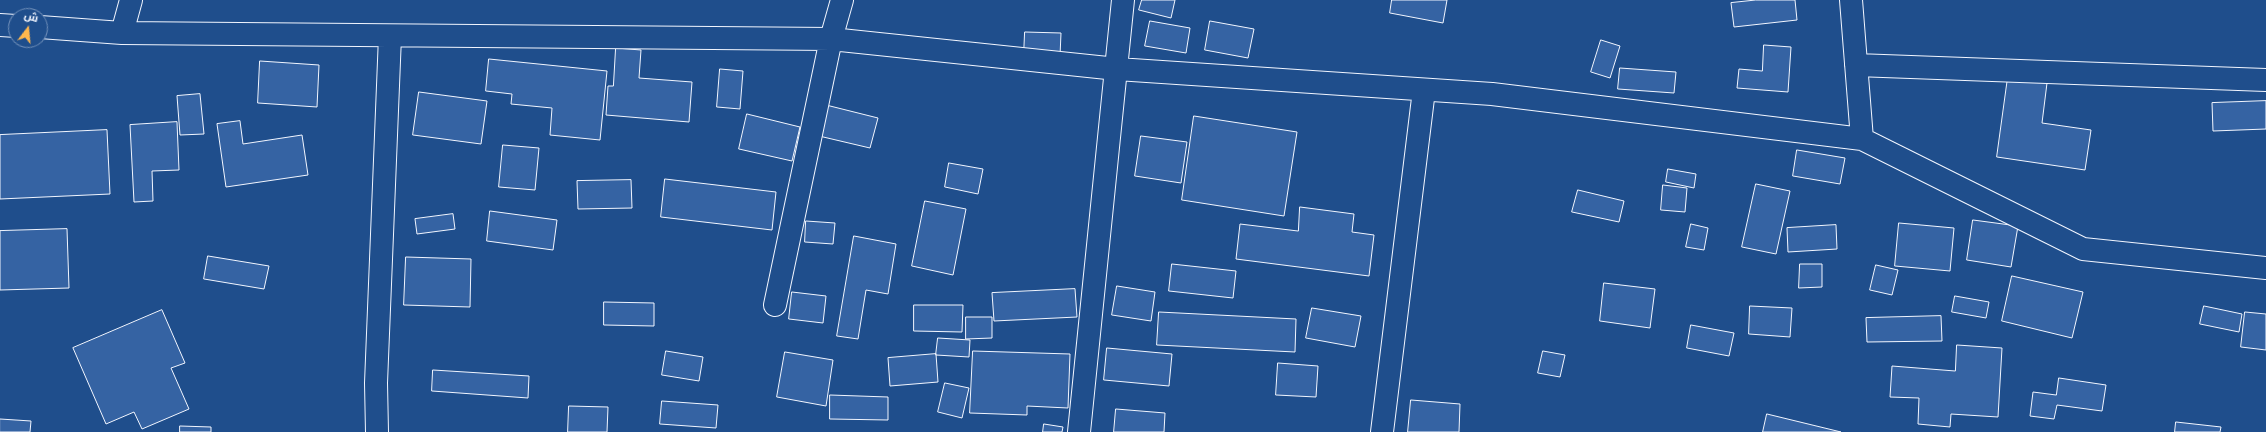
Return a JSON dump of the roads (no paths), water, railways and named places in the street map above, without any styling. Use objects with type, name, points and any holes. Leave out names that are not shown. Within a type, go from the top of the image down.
[{"type":"street","points":[[122,32],[131,0]]},
{"type":"street","points":[[775,306],[831,39],[842,0]]},
{"type":"street","points":[[1079,432],[1123,0]]},
{"type":"street","points":[[1851,0],[1862,138]]},
{"type":"street","points":[[48,27],[122,32],[390,36],[831,39],[1117,69],[1492,94],[1862,138],[2083,249],[2266,268]]},
{"type":"street","points":[[377,432],[376,383],[390,36]]},
{"type":"street","points":[[1856,65],[2266,80]]},
{"type":"street","points":[[1382,432],[1424,90]]}]
